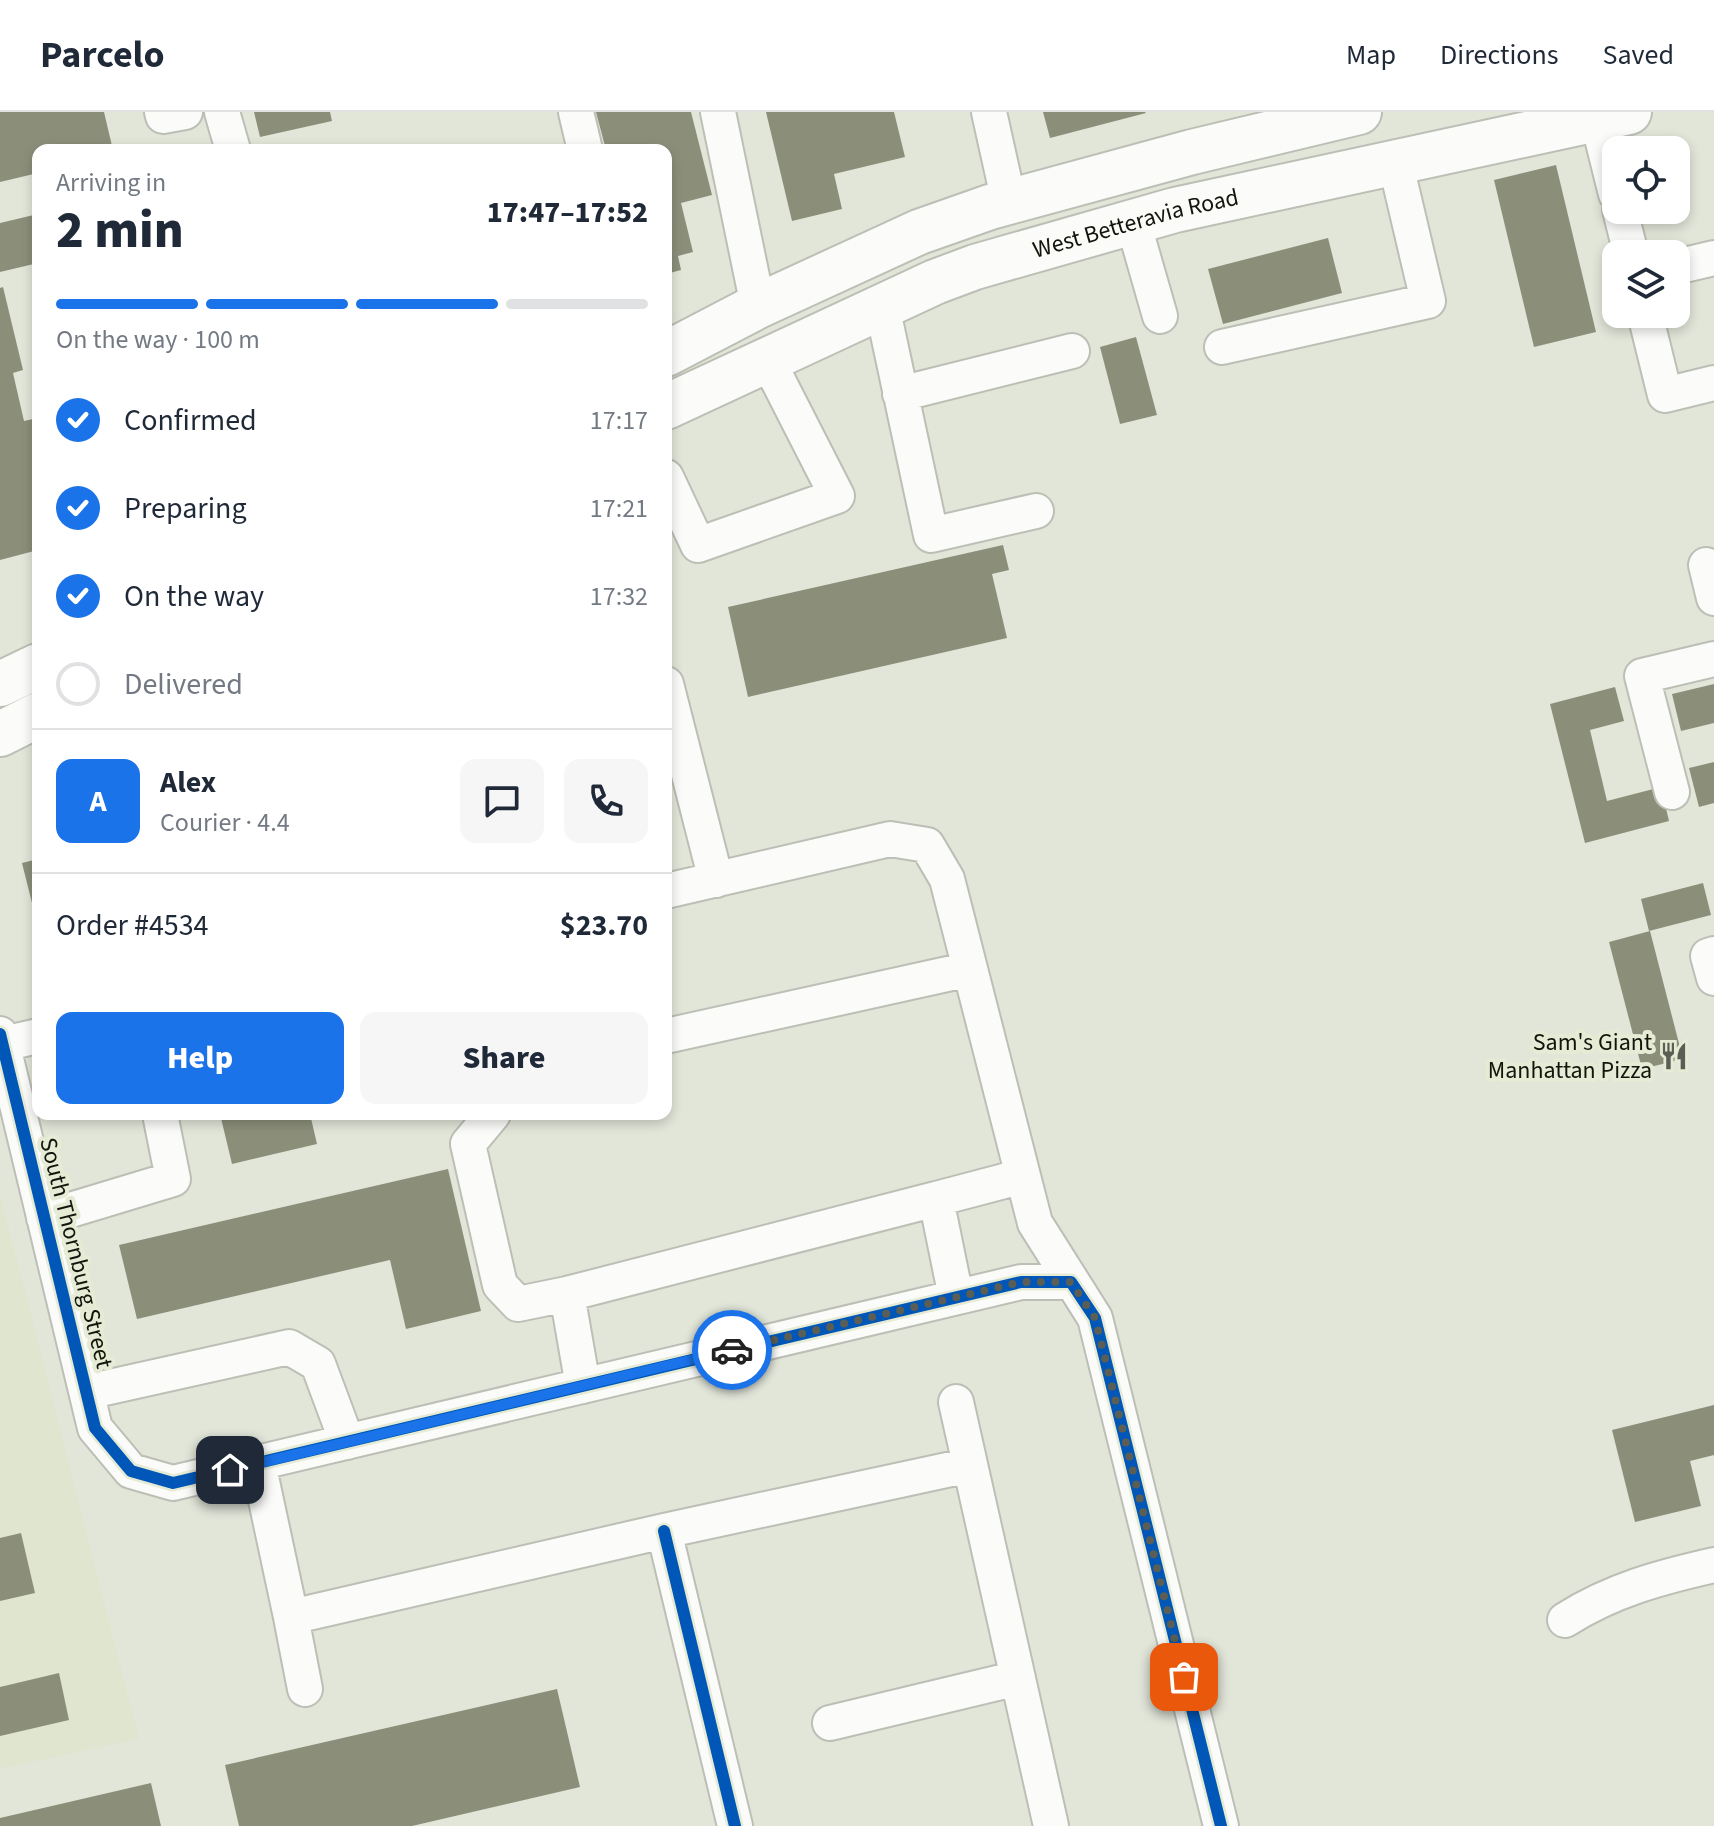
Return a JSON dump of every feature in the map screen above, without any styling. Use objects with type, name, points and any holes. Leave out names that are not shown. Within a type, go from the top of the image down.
[{"type":"main road","points":[[672,351],[758,306],[919,232],[1274,122],[1359,112]]},
{"type":"main road","name":"West Betteravia Road","points":[[672,404],[935,282],[975,267],[1175,210],[1613,115]]},
{"type":"main road","points":[[0,684],[32,669]]},
{"type":"main road","points":[[0,734],[32,718]]},
{"type":"street","points":[[162,112],[163,116],[185,112]]},
{"type":"street","points":[[222,112],[231,144]]},
{"type":"street","points":[[576,112],[584,144]]},
{"type":"street","points":[[718,112],[758,306]]},
{"type":"street","points":[[989,112],[1009,202]]},
{"type":"street","points":[[1613,115],[1614,136]]},
{"type":"street","points":[[1222,347],[1428,301],[1395,161]]},
{"type":"street","points":[[1133,222],[1160,316]]},
{"type":"street","points":[[1690,264],[1714,258]]},
{"type":"street","points":[[882,306],[931,535],[1036,511]]},
{"type":"street","points":[[1648,328],[1665,395],[1714,383]]},
{"type":"street","points":[[900,394],[1072,351]]},
{"type":"street","points":[[672,490],[698,545],[837,496],[767,359]]},
{"type":"street","points":[[1706,565],[1714,598]]},
{"type":"street","points":[[1672,792],[1642,676],[1714,659]]},
{"type":"street","points":[[672,708],[716,880]]},
{"type":"street","points":[[672,890],[890,839],[927,845],[947,879],[1035,1223],[1095,1318],[1221,1826]]},
{"type":"street","points":[[1714,954],[1708,956],[1714,978]]},
{"type":"street","points":[[672,1035],[970,969]]},
{"type":"street","points":[[1,1039],[32,1036]]},
{"type":"street","name":"South Thornburg Street","points":[[1,1039],[10,1120],[44,1218],[95,1428],[131,1471],[173,1483],[258,1463]]},
{"type":"street","points":[[44,1218],[173,1179],[161,1120]]},
{"type":"street","points":[[488,1120],[468,1144],[500,1285],[518,1304],[1023,1176]]},
{"type":"street","points":[[936,1199],[956,1297]]},
{"type":"street","points":[[305,1689],[258,1463],[1021,1282],[1071,1282]]},
{"type":"street","points":[[567,1294],[583,1386]]},
{"type":"street","points":[[87,1392],[289,1347],[318,1364],[347,1442]]},
{"type":"street","points":[[956,1402],[1051,1826]]},
{"type":"street","points":[[291,1617],[664,1531],[970,1465]]},
{"type":"street","points":[[664,1531],[735,1826]]},
{"type":"street","points":[[1565,1620],[1648,1580],[1714,1565]]},
{"type":"street","points":[[830,1723],[1018,1678]]},
{"type":"shaded area","points":[[0,1194],[139,1739],[0,1769]]},
{"type":"building","points":[[0,112],[104,112],[112,144],[32,144],[32,174],[0,182]]},
{"type":"building","points":[[254,112],[330,112],[332,121],[260,137]]},
{"type":"building","points":[[596,112],[691,112],[712,195],[681,203],[693,252],[678,256],[681,270],[672,272],[672,144],[604,144]]},
{"type":"building","points":[[766,112],[894,112],[905,157],[834,174],[842,209],[792,221]]},
{"type":"building","points":[[1043,112],[1145,112],[1146,113],[1050,138]]},
{"type":"building","points":[[1556,165],[1596,332],[1534,347],[1494,180]]},
{"type":"building","points":[[32,215],[32,264],[0,272],[0,223]]},
{"type":"building","points":[[1328,238],[1342,293],[1223,324],[1208,269]]},
{"type":"building","points":[[3,287],[23,370],[13,373],[24,421],[32,419],[32,552],[0,560],[0,288]]},
{"type":"building","points":[[1136,337],[1157,415],[1120,424],[1100,347]]},
{"type":"building","points":[[1003,545],[1009,570],[992,574],[1007,638],[748,697],[728,607]]},
{"type":"building","points":[[1714,684],[1714,723],[1681,731],[1672,694]]},
{"type":"building","points":[[1615,687],[1624,721],[1590,730],[1607,801],[1661,787],[1669,821],[1585,843],[1550,704]]},
{"type":"building","points":[[1714,762],[1714,803],[1699,807],[1689,768]]},
{"type":"building","points":[[32,860],[32,903],[22,863]]},
{"type":"building","points":[[1703,883],[1711,915],[1649,931],[1641,899]]},
{"type":"building","points":[[1650,931],[1683,1059],[1642,1069],[1609,942]]},
{"type":"building","points":[[221,1120],[311,1120],[317,1144],[232,1164]]},
{"type":"building","points":[[448,1169],[481,1311],[406,1329],[390,1260],[137,1319],[119,1245]]},
{"type":"building","points":[[1714,1405],[1714,1455],[1690,1461],[1701,1506],[1635,1522],[1612,1430]]},
{"type":"building","points":[[21,1533],[35,1593],[0,1601],[0,1538]]},
{"type":"building","points":[[59,1673],[69,1720],[0,1736],[0,1687]]},
{"type":"building","points":[[557,1689],[580,1787],[412,1826],[239,1826],[225,1765]]},
{"type":"building","points":[[151,1783],[161,1826],[0,1826],[0,1818]]},
{"type":"cycle path","points":[[0,1034],[95,1428],[131,1471],[173,1483],[1021,1282],[1071,1282],[1095,1318],[1221,1826]]},
{"type":"cycle path","points":[[664,1531],[735,1826]]},
{"type":"way so far","points":[[732,1350],[1021,1282],[1071,1282],[1095,1318],[1184,1677]]},
{"type":"place","name":"Sam's Giant Manhattan Pizza","points":[[1674,1056]]},
{"type":"route","points":[[230,1470],[732,1350]]}]
